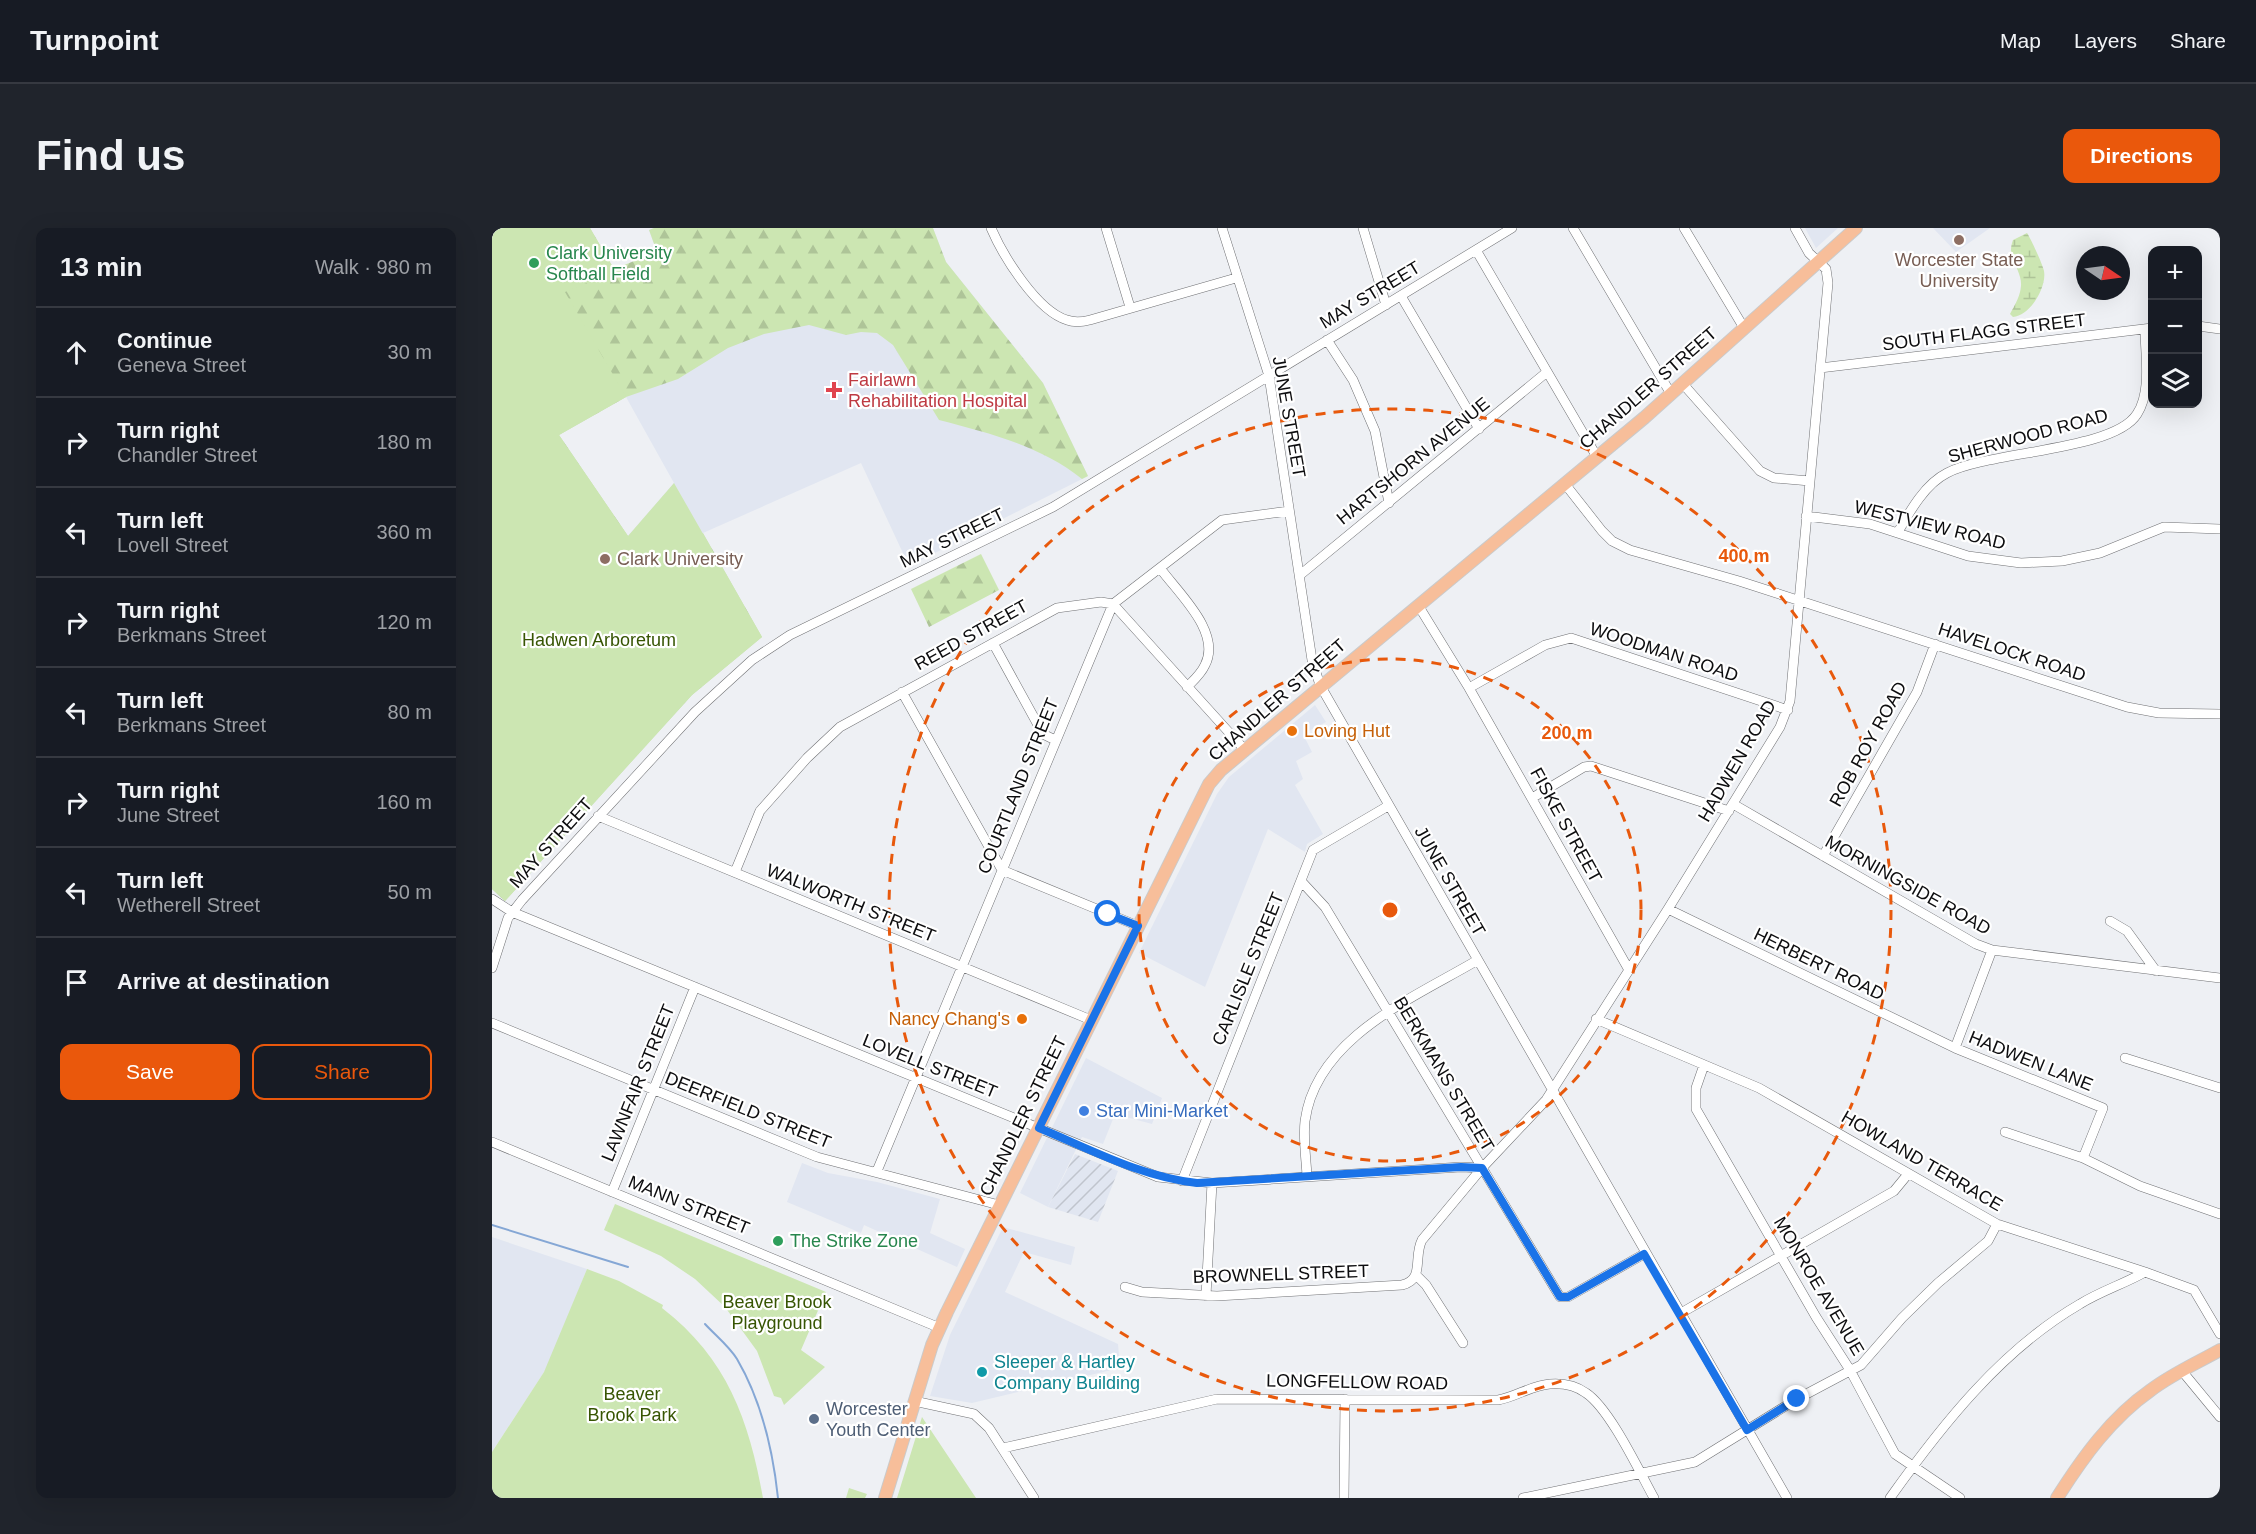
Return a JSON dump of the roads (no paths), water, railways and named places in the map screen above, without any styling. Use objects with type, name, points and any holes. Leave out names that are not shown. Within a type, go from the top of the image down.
[{"type":"main road","name":"CHANDLER STREET","points":[[885,1498],[914,1401],[940,1328],[999,1204],[1209,784],[1244,749],[1683,384],[1856,228]]},
{"type":"main road","points":[[2057,1498],[2082,1458],[2105,1431],[2144,1395],[2220,1350]]},
{"type":"street","points":[[991,228],[1008,262],[1056,316],[1078,322],[1236,278]]},
{"type":"street","points":[[1106,228],[1130,308]]},
{"type":"street","name":"JUNE STREET","points":[[1222,228],[1269,376],[1312,660],[1320,685],[1644,1254],[1681,1313],[1787,1498]]},
{"type":"street","points":[[1363,228],[1386,305]]},
{"type":"street","name":"MAY STREET","points":[[492,968],[512,912],[686,721],[761,652],[790,635],[1053,507],[1512,228]]},
{"type":"street","points":[[1573,228],[1671,394]]},
{"type":"street","points":[[1684,228],[1744,328]]},
{"type":"street","points":[[1795,228],[1809,253],[1819,262]]},
{"type":"street","points":[[1476,250],[1597,457]]},
{"type":"street","name":"HADWEN ROAD","points":[[1551,1090],[1731,808],[1788,710],[1828,283],[1827,272],[1819,262]]},
{"type":"street","points":[[1401,296],[1479,429]]},
{"type":"street","points":[[2202,327],[2220,329]]},
{"type":"street","name":"SOUTH FLAGG STREET","points":[[1820,369],[2148,328]]},
{"type":"street","points":[[1327,340],[1353,380],[1375,431],[1389,503]]},
{"type":"street","name":"SHERWOOD ROAD","points":[[1899,532],[1928,489],[1948,472],[2100,438],[2128,425],[2143,403],[2148,340]]},
{"type":"street","name":"HARTSHORN AVENUE","points":[[1300,575],[1547,372]]},
{"type":"street","points":[[1683,384],[1760,471],[1774,478],[1810,481]]},
{"type":"street","name":"HAVELOCK ROAD","points":[[1565,484],[1602,531],[1621,546],[1798,600],[2131,708],[2169,714],[2220,714]]},
{"type":"street","points":[[1244,749],[1113,604],[1222,520],[1289,511]]},
{"type":"street","name":"WESTVIEW ROAD","points":[[1806,516],[1859,522],[1899,532],[1982,559],[2033,563],[2100,553],[2164,527],[2220,529]]},
{"type":"street","points":[[1161,568],[1199,621],[1209,643],[1206,664],[1187,687]]},
{"type":"street","name":"REED STREET","points":[[735,872],[759,812],[779,788],[840,727],[1057,608],[1101,602],[1113,604]]},
{"type":"street","name":"COURTLAND STREET","points":[[877,1171],[1113,604]]},
{"type":"street","name":"FISKE STREET","points":[[1418,604],[1469,688],[1629,970]]},
{"type":"street","name":"WOODMAN ROAD","points":[[1469,688],[1545,645],[1571,638],[1788,710]]},
{"type":"street","points":[[993,643],[1043,734],[1055,740]]},
{"type":"street","name":"ROB ROY ROAD","points":[[1822,856],[1917,692],[1935,644]]},
{"type":"street","points":[[902,692],[1002,870],[1138,926]]},
{"type":"street","name":"MORNINGSIDE ROAD","points":[[1532,798],[1584,767],[1591,766],[1731,808],[1822,856],[1976,945],[1992,950],[2220,978]]},
{"type":"street","name":"CARLISLE STREET","points":[[1182,1181],[1313,850],[1388,806]]},
{"type":"street","name":"WALWORTH STREET","points":[[598,816],[1091,1020]]},
{"type":"street","name":"BERKMANS STREET","points":[[1301,881],[1325,908],[1562,1299],[1644,1254]]},
{"type":"street","name":"LOVELL STREET","points":[[492,899],[512,912],[1149,1174],[1182,1181],[1212,1183],[1461,1167],[1482,1168]]},
{"type":"street","name":"HERBERT ROAD","points":[[1668,909],[1955,1048]]},
{"type":"street","points":[[2110,921],[2127,931],[2156,971]]},
{"type":"street","name":"HADWEN LANE","points":[[1992,950],[1955,1048],[2103,1108],[2083,1158]]},
{"type":"street","points":[[1307,1176],[1305,1119],[1317,1084],[1342,1050],[1387,1013],[1476,960]]},
{"type":"street","name":"LAWNFAIR STREET","points":[[612,1192],[695,987]]},
{"type":"street","name":"HOWLAND TERRACE","points":[[1596,1019],[1776,1097],[1997,1224],[2194,1290],[2220,1334]]},
{"type":"street","name":"DEERFIELD STREET","points":[[492,1023],[817,1157],[999,1204]]},
{"type":"street","points":[[2125,1058],[2220,1088]]},
{"type":"street","name":"MONROE AVENUE","points":[[1704,1065],[1694,1097],[1696,1109],[1850,1370],[1895,1454],[1960,1498]]},
{"type":"street","points":[[1463,1343],[1426,1285],[1417,1276],[1417,1253],[1422,1240],[1482,1168],[1546,1100],[1551,1090]]},
{"type":"street","points":[[2005,1132],[2083,1158],[2140,1186],[2220,1214]]},
{"type":"street","name":"MANN STREET","points":[[492,1142],[940,1328]]},
{"type":"street","points":[[1681,1313],[1894,1191],[1908,1174]]},
{"type":"street","points":[[1206,1296],[1212,1183]]},
{"type":"street","points":[[1522,1498],[1689,1465],[1861,1365],[1909,1311],[1988,1241],[1997,1224]]},
{"type":"street","points":[[1890,1498],[1956,1412],[2014,1352],[2081,1303],[2125,1284],[2145,1272]]},
{"type":"street","name":"BROWNELL STREET","points":[[1125,1287],[1142,1292],[1206,1296],[1402,1285],[1417,1276]]},
{"type":"street","points":[[2182,1371],[2220,1417]]},
{"type":"street","name":"LONGFELLOW ROAD","points":[[1003,1448],[1217,1398],[1498,1400],[1514,1397],[1540,1385],[1565,1384],[1585,1392],[1596,1402],[1654,1498]]},
{"type":"street","points":[[1344,1498],[1345,1399]]},
{"type":"street","points":[[914,1401],[974,1414],[1003,1448],[1034,1498]]},
{"type":"waterway","points":[[492,1225],[628,1267]]},
{"type":"waterway","points":[[705,1324],[734,1354],[753,1391],[765,1426],[778,1498]]},
{"type":"place","name":"Worcester State University","points":[[1959,240]]},
{"type":"place","name":"Clark University Softball Field","points":[[534,263]]},
{"type":"place","name":"Fairlawn Rehabilitation Hospital","points":[[834,390]]},
{"type":"place","name":"Clark University","points":[[605,559]]},
{"type":"place","name":"Loving Hut","points":[[1292,731]]},
{"type":"place","name":"Nancy Chang's","points":[[1022,1019]]},
{"type":"place","name":"Star Mini-Market","points":[[1084,1111]]},
{"type":"place","name":"The Strike Zone","points":[[778,1241]]},
{"type":"place","name":"Sleeper & Hartley Company Building","points":[[982,1372]]},
{"type":"place","name":"Worcester Youth Center","points":[[814,1419]]},
{"type":"park label","name":"Hadwen Arboretum","points":[[599,640]]},
{"type":"park label","name":"Beaver Brook Playground","points":[[777,1312]]},
{"type":"park label","name":"Beaver Brook Park","points":[[632,1404]]}]
